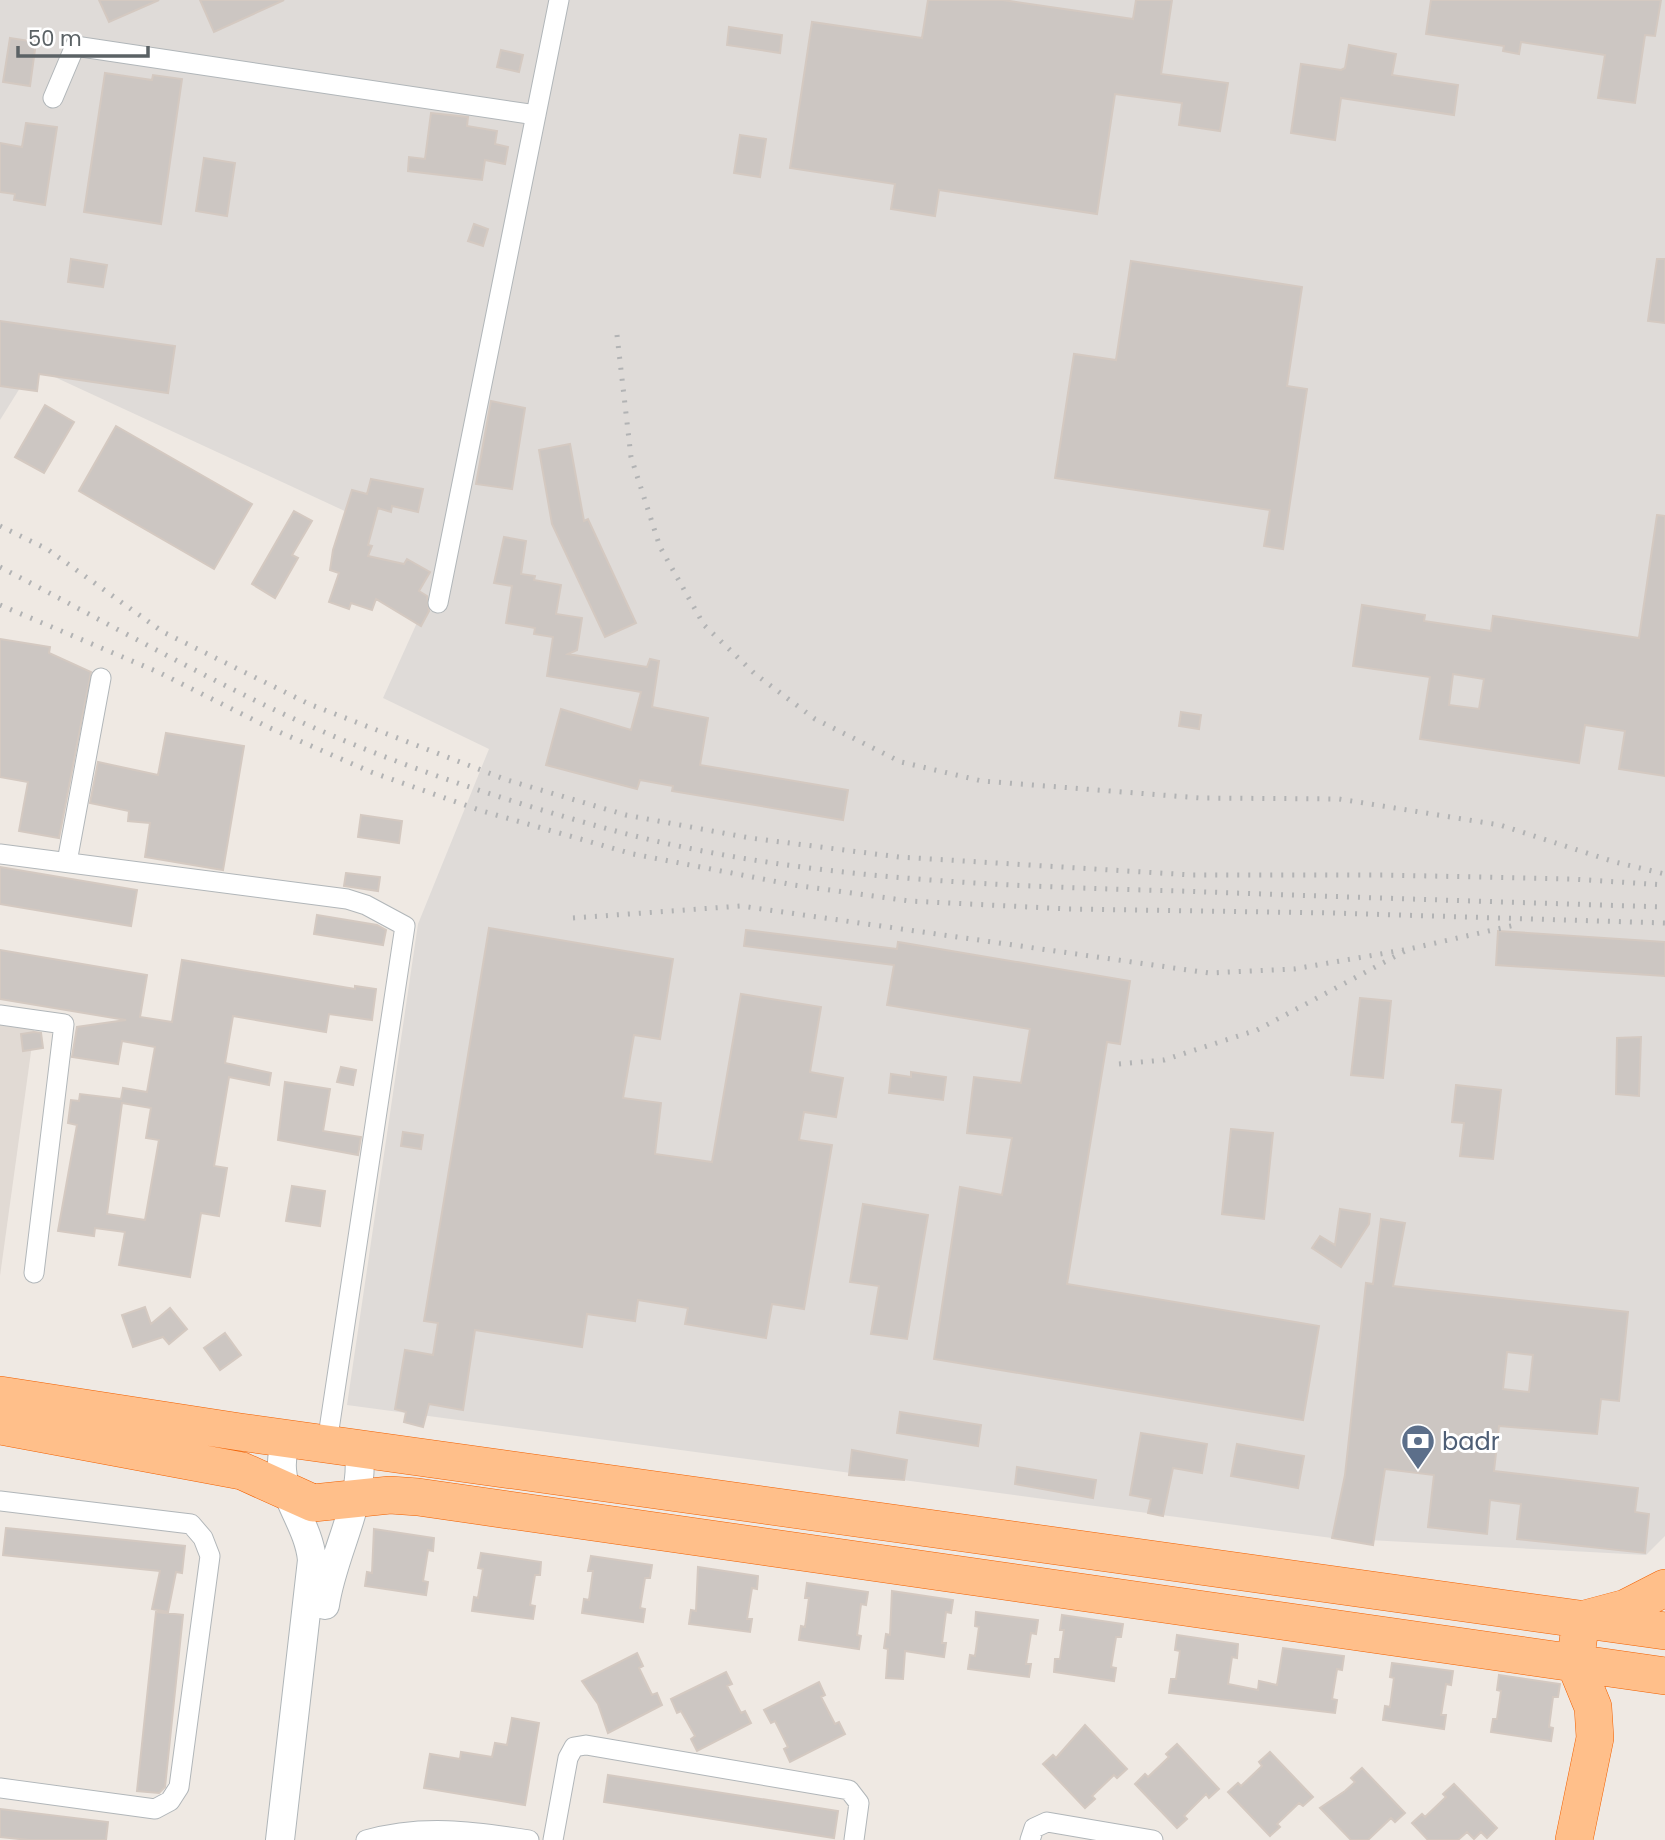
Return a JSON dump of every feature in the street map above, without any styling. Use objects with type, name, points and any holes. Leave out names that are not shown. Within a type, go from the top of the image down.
[{"type":"highway","points":[[1,1406],[342,1445],[1665,1631]]},
{"type":"highway","points":[[1,1406],[233,1469],[261,1478],[288,1494],[323,1503],[390,1495],[418,1497],[1654,1674]]},
{"type":"highway","points":[[233,1469],[240,1432]]},
{"type":"highway","points":[[1581,1620],[1626,1608],[1665,1588]]},
{"type":"highway","points":[[1574,1840],[1595,1738],[1593,1707],[1575,1663],[1581,1620]]},
{"type":"highway","points":[[1595,1738],[1613,1704],[1654,1674]]},
{"type":"street","points":[[438,603],[559,0]]},
{"type":"street","points":[[53,98],[75,46],[536,115]]},
{"type":"street","points":[[67,862],[101,678]]},
{"type":"street","points":[[0,854],[347,900],[366,905],[405,926],[342,1445],[361,1479],[335,1555],[327,1590],[292,1840]]},
{"type":"street","points":[[0,1015],[64,1024],[34,1273]]},
{"type":"street","points":[[280,1840],[312,1560],[308,1535],[288,1494],[280,1470],[282,1453],[289,1438]]},
{"type":"street","points":[[0,1501],[191,1524],[203,1538],[209,1556],[179,1787],[170,1801],[155,1809],[0,1788]]},
{"type":"street","points":[[553,1840],[568,1758],[574,1748],[586,1745],[849,1790],[859,1803],[854,1840]]},
{"type":"street","points":[[1030,1840],[1034,1828],[1047,1822],[1153,1840]]},
{"type":"street","points":[[366,1840],[413,1830],[440,1829],[529,1840]]},
{"type":"shaded area","points":[[0,0],[1665,0],[1665,1536],[1646,1555],[1332,1538],[347,1405],[418,924],[489,749],[383,698],[420,616],[333,571],[349,513],[33,367],[0,420]]},
{"type":"shaded area","points":[[0,1018],[35,1023],[0,1276]]},
{"type":"building","points":[[99,0],[159,0],[109,22]]},
{"type":"building","points":[[200,0],[284,0],[214,32]]},
{"type":"building","points":[[928,0],[1003,0],[1133,19],[1136,0],[1172,0],[1161,74],[1228,83],[1220,131],[1179,125],[1182,103],[1115,94],[1097,214],[939,190],[935,216],[891,209],[895,184],[790,168],[812,22],[922,38]]},
{"type":"building","points":[[1431,0],[1661,0],[1655,36],[1645,35],[1635,103],[1598,98],[1605,55],[1521,42],[1519,54],[1503,51],[1504,46],[1426,34]]},
{"type":"building","points":[[729,27],[782,35],[780,53],[727,45]]},
{"type":"building","points":[[10,38],[36,42],[30,86],[3,82]]},
{"type":"building","points":[[1349,45],[1396,54],[1392,75],[1458,85],[1454,115],[1341,98],[1335,140],[1291,133],[1301,64],[1341,70],[1345,68]]},
{"type":"building","points":[[501,50],[523,55],[519,72],[497,67]]},
{"type":"building","points":[[105,73],[152,80],[153,75],[182,79],[161,224],[84,212]]},
{"type":"building","points":[[431,113],[468,117],[467,126],[497,131],[495,144],[508,147],[505,164],[485,160],[482,180],[408,171],[409,157],[425,159]]},
{"type":"building","points":[[26,123],[57,127],[45,205],[14,200],[15,194],[0,192],[0,143],[22,147]]},
{"type":"building","points":[[740,135],[766,139],[760,177],[734,173]]},
{"type":"building","points":[[204,158],[235,163],[227,216],[196,211]]},
{"type":"building","points":[[474,224],[488,229],[483,246],[468,241]]},
{"type":"building","points":[[71,259],[107,265],[103,287],[68,282]]},
{"type":"building","points":[[1657,259],[1665,259],[1665,323],[1648,321]]},
{"type":"building","points":[[1131,261],[1302,287],[1287,386],[1307,389],[1283,549],[1264,546],[1270,510],[1055,478],[1074,354],[1116,360]]},
{"type":"building","points":[[0,321],[175,346],[168,393],[39,374],[37,391],[0,386]]},
{"type":"building","points":[[491,401],[525,408],[512,489],[476,484]]},
{"type":"building","points":[[45,405],[74,422],[44,473],[15,457]]},
{"type":"building","points":[[116,426],[252,504],[214,569],[79,491]]},
{"type":"building","points":[[570,444],[584,521],[588,519],[636,623],[605,637],[552,524],[539,450]]},
{"type":"building","points":[[371,479],[423,489],[418,512],[392,506],[391,512],[378,508],[368,545],[372,546],[368,556],[404,564],[407,559],[430,572],[419,591],[427,596],[429,611],[421,626],[376,599],[372,610],[351,603],[349,609],[329,602],[339,573],[330,570],[333,550],[352,490],[367,494]]},
{"type":"building","points":[[294,511],[312,521],[292,555],[298,558],[275,598],[252,584]]},
{"type":"building","points":[[1657,515],[1665,516],[1665,776],[1619,769],[1625,731],[1585,725],[1579,763],[1420,739],[1430,677],[1353,666],[1362,605],[1425,615],[1424,621],[1491,631],[1493,616],[1639,638]],"holes":[[[1453,674],[1484,679],[1479,709],[1449,705]]]},
{"type":"building","points":[[504,537],[526,541],[521,574],[535,576],[534,580],[561,585],[556,614],[582,618],[577,650],[568,654],[647,667],[650,659],[659,661],[652,707],[708,718],[700,765],[848,790],[843,820],[672,791],[673,786],[640,780],[637,789],[546,765],[561,709],[631,730],[641,692],[547,676],[553,637],[534,634],[535,628],[506,623],[512,586],[494,583]]},
{"type":"building","points":[[0,639],[50,647],[49,653],[91,672],[59,838],[19,831],[28,782],[0,777]]},
{"type":"building","points":[[1181,712],[1201,715],[1199,729],[1179,726]]},
{"type":"building","points":[[166,733],[244,746],[223,870],[145,857],[150,823],[128,821],[129,811],[90,803],[98,762],[158,775]]},
{"type":"building","points":[[361,815],[402,821],[399,843],[358,837]]},
{"type":"building","points":[[0,867],[137,890],[131,926],[0,904]]},
{"type":"building","points":[[346,873],[380,877],[378,891],[344,886]]},
{"type":"building","points":[[317,915],[377,925],[386,930],[383,945],[314,934]]},
{"type":"building","points":[[489,928],[673,959],[660,1039],[634,1035],[623,1098],[661,1103],[655,1154],[712,1162],[741,994],[821,1007],[810,1072],[843,1078],[836,1117],[804,1112],[799,1140],[832,1145],[804,1309],[772,1304],[766,1338],[685,1324],[688,1308],[638,1300],[635,1321],[587,1314],[582,1347],[475,1330],[463,1410],[429,1404],[423,1427],[404,1422],[406,1412],[395,1409],[405,1350],[433,1355],[438,1323],[424,1321]]},
{"type":"building","points":[[746,930],[897,949],[898,942],[1130,981],[1120,1044],[1107,1042],[1067,1284],[1319,1326],[1303,1420],[934,1359],[960,1187],[1002,1195],[1012,1138],[967,1133],[974,1077],[1021,1083],[1030,1029],[887,1005],[894,965],[744,946]]},
{"type":"building","points":[[1498,931],[1665,942],[1665,976],[1496,965]]},
{"type":"building","points":[[0,950],[147,975],[140,1017],[172,1022],[182,960],[355,989],[355,986],[376,989],[372,1020],[329,1014],[326,1032],[233,1016],[225,1063],[271,1073],[269,1085],[229,1077],[214,1166],[227,1168],[219,1216],[201,1213],[190,1277],[119,1265],[125,1232],[95,1228],[94,1236],[58,1231],[77,1125],[68,1123],[71,1100],[79,1101],[80,1094],[121,1099],[123,1088],[147,1092],[155,1047],[122,1041],[118,1064],[72,1057],[77,1027],[126,1020],[0,999]],"holes":[[[122,1103],[151,1108],[146,1138],[159,1140],[145,1220],[107,1214]]]},
{"type":"building","points":[[1360,998],[1391,1001],[1383,1078],[1351,1075]]},
{"type":"building","points":[[41,1033],[43,1048],[23,1051],[21,1034]]},
{"type":"building","points":[[1641,1037],[1639,1096],[1616,1094],[1617,1038]]},
{"type":"building","points":[[341,1067],[356,1070],[353,1085],[337,1082]]},
{"type":"building","points":[[911,1072],[946,1077],[943,1100],[889,1093],[891,1074],[911,1077]]},
{"type":"building","points":[[285,1082],[330,1089],[323,1131],[361,1137],[358,1155],[278,1140]]},
{"type":"building","points":[[1456,1085],[1501,1090],[1493,1159],[1460,1156],[1464,1123],[1452,1122]]},
{"type":"building","points":[[1231,1129],[1273,1133],[1264,1219],[1222,1214]]},
{"type":"building","points":[[403,1132],[423,1135],[421,1149],[401,1146]]},
{"type":"building","points":[[292,1186],[325,1191],[320,1226],[286,1221]]},
{"type":"building","points":[[863,1204],[928,1215],[907,1339],[871,1334],[879,1286],[850,1282]]},
{"type":"building","points":[[1340,1209],[1370,1214],[1369,1224],[1341,1267],[1312,1248],[1320,1236],[1335,1245]]},
{"type":"building","points":[[1381,1219],[1405,1223],[1393,1286],[1628,1312],[1619,1401],[1601,1399],[1597,1434],[1499,1426],[1494,1471],[1638,1488],[1635,1512],[1649,1514],[1645,1553],[1517,1539],[1521,1504],[1490,1500],[1487,1534],[1428,1527],[1434,1475],[1385,1469],[1373,1545],[1332,1538],[1345,1475],[1366,1283],[1373,1284]],"holes":[[[1507,1352],[1533,1355],[1529,1392],[1503,1389]]]},
{"type":"building","points":[[145,1307],[151,1324],[170,1308],[187,1329],[169,1344],[163,1337],[133,1347],[122,1315]]},
{"type":"building","points":[[225,1333],[241,1355],[220,1370],[204,1348]]},
{"type":"building","points":[[900,1412],[981,1425],[978,1446],[897,1433]]},
{"type":"building","points":[[1141,1433],[1207,1444],[1202,1473],[1173,1468],[1163,1516],[1148,1513],[1151,1499],[1130,1495]]},
{"type":"building","points":[[1237,1444],[1304,1456],[1298,1488],[1231,1476]]},
{"type":"building","points":[[852,1450],[907,1460],[904,1480],[849,1475]]},
{"type":"building","points":[[1017,1467],[1096,1480],[1093,1498],[1015,1484]]},
{"type":"building","points":[[6,1528],[185,1546],[182,1573],[176,1572],[168,1612],[152,1609],[160,1571],[3,1555]]},
{"type":"building","points":[[374,1529],[434,1538],[433,1551],[428,1550],[423,1581],[428,1582],[426,1595],[365,1586],[367,1572],[372,1573]]},
{"type":"building","points":[[481,1553],[541,1562],[540,1575],[535,1575],[530,1605],[535,1606],[533,1619],[472,1611],[474,1597],[478,1598],[483,1569],[478,1568]]},
{"type":"building","points":[[591,1556],[652,1565],[650,1578],[645,1578],[640,1608],[645,1609],[643,1622],[582,1613],[584,1599],[589,1600],[593,1571],[588,1571]]},
{"type":"building","points":[[698,1567],[758,1576],[757,1589],[752,1588],[747,1619],[752,1619],[750,1632],[689,1624],[691,1610],[696,1611]]},
{"type":"building","points":[[807,1583],[868,1592],[866,1605],[861,1604],[857,1635],[861,1636],[859,1649],[799,1640],[801,1626],[805,1627],[809,1598],[805,1598]]},
{"type":"building","points":[[892,1591],[953,1600],[951,1613],[946,1612],[942,1643],[946,1643],[944,1657],[905,1651],[903,1679],[886,1678],[888,1649],[884,1648],[886,1634],[890,1635]]},
{"type":"building","points":[[156,1612],[183,1615],[165,1787],[159,1793],[137,1791]]},
{"type":"building","points":[[976,1612],[1038,1620],[1036,1634],[1031,1633],[1026,1664],[1031,1664],[1029,1677],[968,1669],[970,1655],[975,1656],[979,1627],[975,1626]]},
{"type":"building","points":[[1062,1615],[1123,1624],[1121,1637],[1116,1637],[1111,1667],[1116,1668],[1114,1681],[1054,1672],[1055,1659],[1060,1659],[1064,1630],[1060,1630]]},
{"type":"building","points":[[1177,1635],[1238,1644],[1237,1658],[1232,1657],[1228,1684],[1258,1690],[1259,1681],[1277,1685],[1283,1648],[1344,1656],[1342,1670],[1337,1669],[1332,1699],[1337,1700],[1335,1713],[1169,1693],[1171,1679],[1176,1679],[1180,1651],[1175,1650]]},
{"type":"building","points":[[637,1653],[643,1666],[639,1668],[652,1695],[657,1693],[662,1705],[608,1733],[598,1704],[582,1681]]},
{"type":"building","points":[[1392,1663],[1453,1671],[1451,1685],[1446,1684],[1441,1715],[1446,1715],[1444,1729],[1383,1720],[1385,1706],[1390,1707],[1394,1678],[1390,1677]]},
{"type":"building","points":[[726,1672],[732,1684],[727,1686],[741,1713],[745,1711],[751,1723],[697,1751],[691,1739],[695,1736],[681,1711],[677,1713],[671,1699]]},
{"type":"building","points":[[1499,1675],[1560,1684],[1558,1697],[1553,1697],[1549,1727],[1553,1728],[1551,1741],[1491,1732],[1493,1719],[1497,1719],[1501,1691],[1497,1690]]},
{"type":"building","points":[[819,1682],[825,1695],[821,1697],[835,1724],[839,1722],[845,1734],[790,1762],[784,1749],[788,1747],[775,1721],[771,1723],[764,1710]]},
{"type":"building","points":[[512,1718],[539,1723],[525,1805],[424,1788],[430,1754],[460,1759],[461,1752],[492,1757],[495,1743],[507,1745]]},
{"type":"building","points":[[1085,1725],[1127,1769],[1117,1778],[1114,1775],[1092,1796],[1095,1799],[1085,1808],[1043,1764],[1053,1755],[1056,1758]]},
{"type":"building","points":[[1177,1744],[1219,1789],[1209,1798],[1206,1794],[1184,1816],[1187,1819],[1177,1828],[1135,1784],[1145,1774],[1148,1777],[1169,1757],[1166,1754]]},
{"type":"building","points":[[1270,1752],[1313,1797],[1303,1806],[1299,1803],[1277,1824],[1280,1827],[1270,1836],[1228,1792],[1238,1783],[1241,1786],[1262,1766],[1259,1762]]},
{"type":"building","points":[[1362,1768],[1405,1813],[1395,1822],[1391,1818],[1368,1840],[1351,1840],[1320,1808],[1355,1782],[1351,1778]]},
{"type":"building","points":[[608,1775],[838,1811],[834,1838],[604,1802]]},
{"type":"building","points":[[1454,1784],[1497,1828],[1487,1838],[1481,1832],[1474,1839],[1467,1832],[1458,1840],[1428,1840],[1412,1823],[1422,1814],[1425,1817],[1446,1797],[1443,1794]]},
{"type":"building","points":[[0,1809],[108,1822],[106,1840],[29,1840],[0,1837]]},
{"type":"railway","points":[[617,335],[631,457],[660,547],[704,625],[755,674],[815,719],[901,762],[982,781],[1200,798],[1339,799],[1500,825],[1615,862],[1665,874]]},
{"type":"railway","points":[[0,526],[47,549],[163,632],[309,704],[507,780],[626,815],[750,838],[899,857],[1192,875],[1383,875],[1572,879],[1665,885]]},
{"type":"railway","points":[[0,567],[242,694],[358,746],[527,806],[680,846],[822,870],[966,882],[1665,907]]},
{"type":"railway","points":[[0,605],[158,672],[270,728],[371,772],[482,811],[633,854],[794,885],[909,901],[1069,909],[1333,913],[1665,923]]},
{"type":"railway","points":[[573,918],[741,906],[1209,973],[1294,969],[1409,949]]},
{"type":"railway","points":[[1119,1064],[1164,1060],[1257,1030],[1409,949],[1515,925]]},
{"type":"place","name":"badr","points":[[1418,1471]]}]
